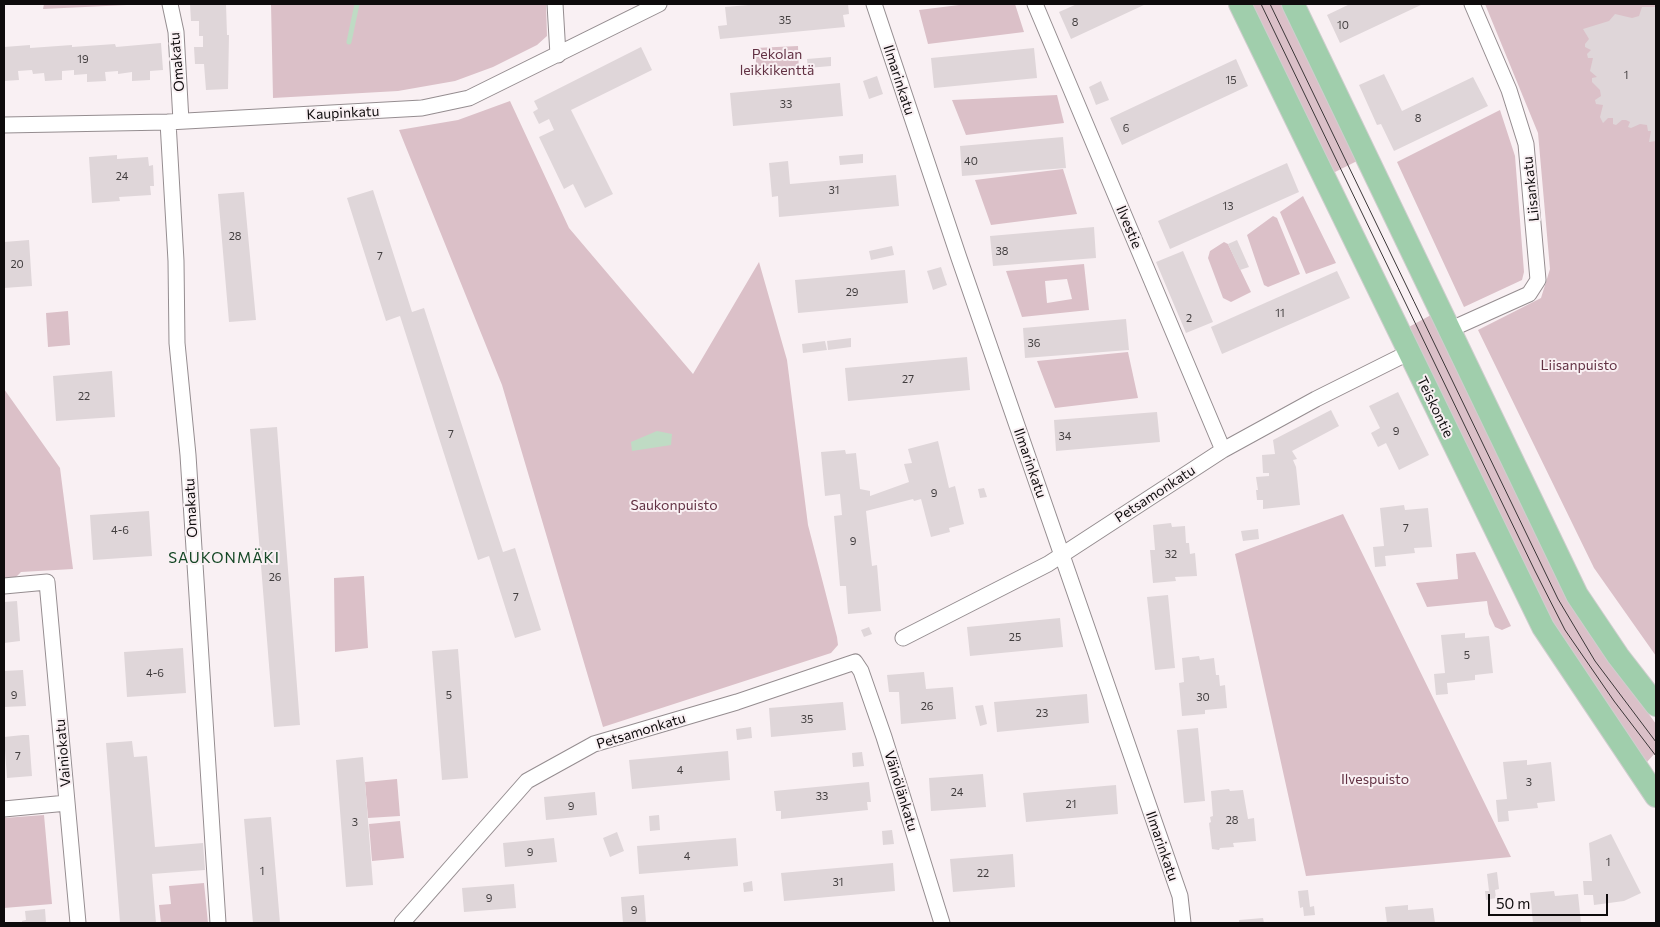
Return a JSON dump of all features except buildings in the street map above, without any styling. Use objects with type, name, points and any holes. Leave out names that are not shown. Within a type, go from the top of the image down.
[{"type":"main road","name":"Teiskontie","points":[[1240,4],[1408,353],[1543,627],[1656,796]]},
{"type":"main road","points":[[1293,4],[1577,595],[1618,656],[1656,705]]},
{"type":"street","name":"Omakatu","points":[[170,4],[176,32],[177,343],[188,455],[218,923]]},
{"type":"street","points":[[555,4],[558,55]]},
{"type":"street","name":"Kaupinkatu","points":[[4,125],[175,122],[422,108],[469,98],[659,4]]},
{"type":"street","name":"Ilmarinkatu","points":[[874,4],[1180,896],[1184,923]]},
{"type":"street","name":"Ilvestie","points":[[1034,4],[1223,450]]},
{"type":"street","name":"Liisankatu","points":[[1449,330],[1529,294],[1538,280],[1526,144],[1509,90],[1472,4]]},
{"type":"street","name":"Petsamonkatu","points":[[904,638],[1048,564],[1223,450],[1316,399],[1408,353]]},
{"type":"street","name":"Vainiokatu","points":[[4,586],[47,582],[78,923]]},
{"type":"street","name":"Petsamonkatu","points":[[402,923],[527,781],[594,744],[737,702],[855,662]]},
{"type":"street","name":"Väinölänkatu","points":[[855,662],[861,671],[881,729],[942,923]]},
{"type":"street","points":[[4,809],[67,803]]},
{"type":"green space","points":[[44,4],[148,4],[43,9]]},
{"type":"green space","points":[[271,4],[546,4],[547,36],[537,45],[493,67],[455,81],[398,91],[273,98]]},
{"type":"green space","points":[[967,4],[1015,4],[1024,32],[928,44],[919,10]]},
{"type":"green space","points":[[1248,4],[1282,4],[1357,161],[1331,174]]},
{"type":"green space","name":"Liisanpuisto","points":[[1485,4],[1656,4],[1656,656],[1594,568],[1478,330],[1541,298],[1550,269],[1538,133]]},
{"type":"green space","name":"Pekolan leikkikenttä","points":[[798,46],[799,75],[757,77],[755,48]]},
{"type":"green space","points":[[1057,95],[1064,123],[966,135],[952,100]]},
{"type":"green space","name":"Saukonpuisto","points":[[510,101],[569,228],[693,374],[759,262],[787,360],[808,525],[837,637],[838,645],[831,653],[603,727],[502,385],[399,130],[458,120]]},
{"type":"green space","points":[[1500,110],[1515,156],[1524,272],[1522,280],[1464,307],[1397,162]]},
{"type":"green space","points":[[1063,169],[1077,214],[991,225],[975,180]]},
{"type":"green space","points":[[1303,196],[1336,263],[1306,274],[1280,212]]},
{"type":"green space","points":[[1273,216],[1277,218],[1300,274],[1268,287],[1264,285],[1247,235]]},
{"type":"green space","points":[[1224,242],[1228,244],[1251,292],[1231,302],[1223,298],[1208,258],[1210,251]]},
{"type":"green space","points":[[1084,264],[1089,310],[1022,317],[1006,271]],"holes":[[[1067,279],[1072,299],[1047,303],[1045,281]]]},
{"type":"green space","points":[[68,311],[70,345],[48,347],[46,313]]},
{"type":"green space","points":[[1431,315],[1581,620],[1656,724],[1656,752],[1647,762],[1571,660],[1407,328]]},
{"type":"green space","points":[[1128,352],[1138,398],[1055,408],[1037,361]]},
{"type":"green space","points":[[4,389],[60,468],[73,569],[21,572],[16,577],[4,579]]},
{"type":"green space","name":"Ilvespuisto","points":[[1343,514],[1511,857],[1306,876],[1235,554]]},
{"type":"green space","points":[[1475,552],[1511,626],[1502,630],[1495,627],[1489,614],[1487,601],[1427,607],[1416,583],[1458,579],[1456,554]]},
{"type":"green space","points":[[364,576],[368,648],[335,652],[334,578]]},
{"type":"green space","points":[[397,779],[400,816],[368,818],[365,782]]},
{"type":"green space","points":[[44,815],[52,904],[4,908],[4,818]]},
{"type":"green space","points":[[400,821],[404,858],[372,861],[369,824]]},
{"type":"green space","points":[[204,883],[208,923],[161,923],[159,905],[171,904],[169,886]]},
{"type":"shaded area","points":[[657,431],[672,434],[671,445],[632,451],[631,442]]},
{"type":"waterway","points":[[349,42],[357,4]]},
{"type":"tram line","points":[[1261,4],[1565,630],[1614,701],[1656,756]]},
{"type":"tram line","points":[[1270,4],[1558,599],[1595,661],[1656,742]]},
{"type":"district","name":"SAUKONMÄKI","points":[[224,558]]}]
